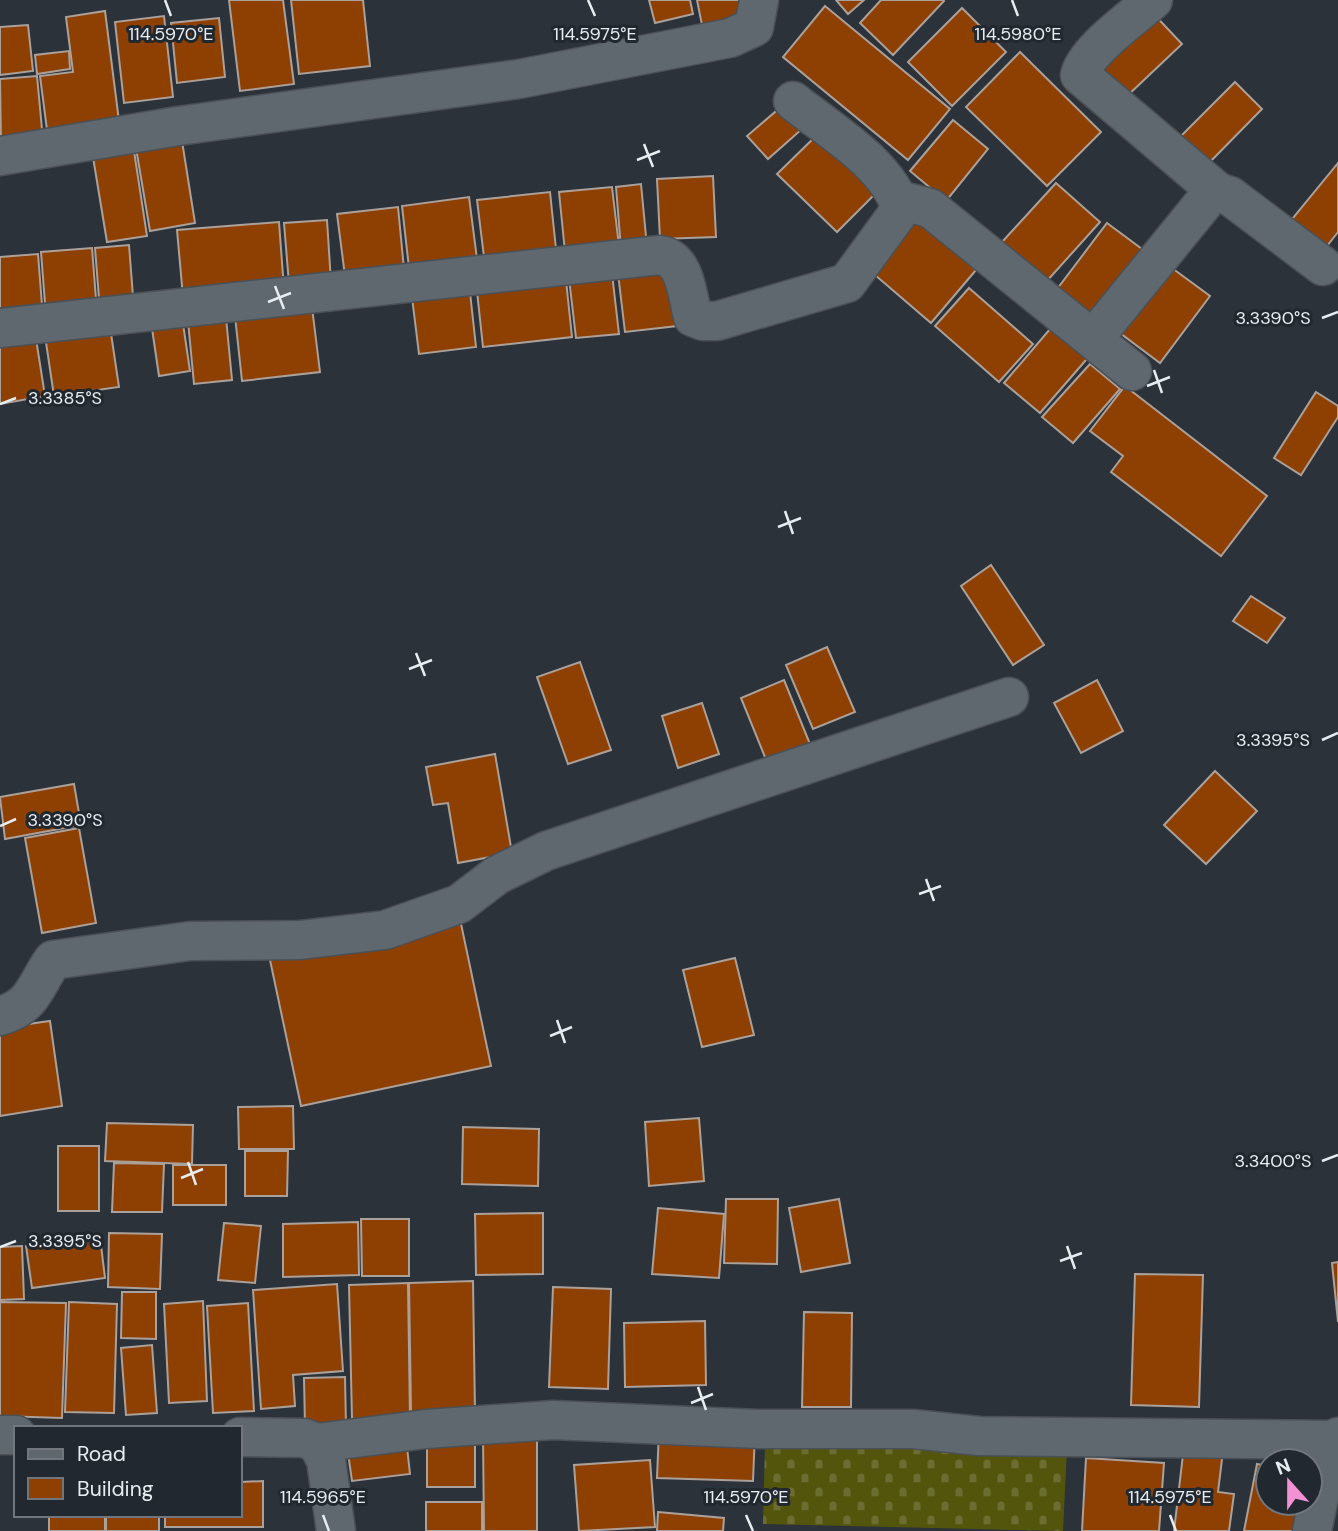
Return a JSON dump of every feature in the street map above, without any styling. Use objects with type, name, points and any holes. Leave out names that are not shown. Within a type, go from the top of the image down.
[{"type":"street","points":[[0,156],[178,126],[519,79],[730,38],[754,27],[760,0]]},
{"type":"street","points":[[1153,0],[1092,54],[1082,66],[1080,75],[1218,192],[1230,196],[1323,266]]},
{"type":"street","points":[[0,328],[660,255],[669,256],[680,268],[693,317],[703,321],[717,321],[847,283],[901,209],[895,190],[878,169],[793,101]]},
{"type":"street","points":[[1093,339],[1204,200],[1218,192]]},
{"type":"street","points":[[898,200],[930,208],[1132,371]]},
{"type":"street","points":[[0,1016],[15,1011],[30,1001],[40,978],[53,960],[190,941],[300,940],[385,930],[459,904],[497,875],[546,851],[1009,697]]},
{"type":"street","points":[[242,1437],[304,1438],[317,1443],[426,1429],[553,1420],[759,1429],[913,1429],[979,1436],[1335,1439],[1312,1531]]},
{"type":"street","points":[[317,1443],[326,1460],[335,1531]]},
{"type":"green space","points":[[765,1444],[1067,1448],[1063,1531],[763,1524]]},
{"type":"building","points":[[229,0],[283,0],[294,84],[240,91]]},
{"type":"building","points":[[291,0],[363,0],[370,66],[299,74]]},
{"type":"building","points":[[649,0],[690,0],[693,14],[655,23]]},
{"type":"building","points":[[697,0],[751,0],[754,15],[702,25]]},
{"type":"building","points":[[836,0],[864,0],[848,14]]},
{"type":"building","points":[[881,0],[944,1],[893,55],[860,23]]},
{"type":"building","points":[[825,6],[950,109],[908,160],[783,57]]},
{"type":"building","points":[[962,8],[1006,52],[952,106],[908,62]]},
{"type":"building","points":[[1149,9],[1182,44],[1126,97],[1093,62]]},
{"type":"building","points":[[105,11],[119,121],[47,130],[40,76],[73,72],[66,17]]},
{"type":"building","points":[[164,16],[173,97],[124,103],[115,22]]},
{"type":"building","points":[[219,18],[225,77],[177,83],[171,23]]},
{"type":"building","points":[[28,25],[33,71],[0,75],[0,27]]},
{"type":"building","points":[[69,51],[70,69],[37,74],[35,55]]},
{"type":"building","points":[[1020,52],[1101,132],[1047,186],[966,107]]},
{"type":"building","points":[[37,76],[43,140],[1,143],[0,79]]},
{"type":"building","points":[[1235,82],[1262,109],[1203,169],[1175,142]]},
{"type":"building","points":[[782,106],[802,129],[768,159],[747,136]]},
{"type":"building","points":[[953,120],[988,149],[946,201],[910,171]]},
{"type":"building","points":[[820,132],[879,190],[837,232],[777,174]]},
{"type":"building","points":[[132,138],[147,236],[107,242],[91,145]]},
{"type":"building","points":[[182,141],[195,223],[150,231],[136,148]]},
{"type":"building","points":[[1338,163],[1338,232],[1323,251],[1288,224]]},
{"type":"building","points":[[713,176],[716,237],[660,239],[657,179]]},
{"type":"building","points":[[1056,183],[1100,222],[1046,282],[1002,242]]},
{"type":"building","points":[[641,184],[647,247],[621,249],[616,187]]},
{"type":"building","points":[[612,187],[619,246],[565,252],[559,192]]},
{"type":"building","points":[[550,192],[556,249],[484,257],[477,200]]},
{"type":"building","points":[[469,197],[477,259],[409,268],[402,206]]},
{"type":"building","points":[[398,207],[404,269],[345,276],[337,214]]},
{"type":"building","points":[[913,217],[976,270],[931,323],[868,269]]},
{"type":"building","points":[[327,220],[331,282],[289,284],[284,223]]},
{"type":"building","points":[[279,222],[284,289],[183,297],[177,230]]},
{"type":"building","points":[[1107,223],[1146,252],[1090,327],[1051,297]]},
{"type":"building","points":[[129,245],[134,309],[100,311],[95,248]]},
{"type":"building","points":[[92,248],[97,312],[46,316],[41,252]]},
{"type":"building","points":[[38,254],[43,318],[0,322],[0,257]]},
{"type":"building","points":[[669,260],[677,326],[625,332],[617,265]]},
{"type":"building","points":[[1161,260],[1210,296],[1160,363],[1112,327]]},
{"type":"building","points":[[611,265],[619,334],[576,338],[568,270]]},
{"type":"building","points":[[565,271],[572,337],[483,347],[476,282]]},
{"type":"building","points":[[469,283],[476,347],[419,354],[411,289]]},
{"type":"building","points":[[969,288],[1033,344],[999,382],[935,326]]},
{"type":"building","points":[[311,299],[320,372],[242,381],[234,307]]},
{"type":"building","points":[[225,307],[232,380],[194,384],[187,311]]},
{"type":"building","points":[[181,310],[190,371],[159,376],[150,315]]},
{"type":"building","points":[[109,320],[119,387],[54,396],[44,329]]},
{"type":"building","points":[[1056,322],[1092,353],[1040,413],[1004,383]]},
{"type":"building","points":[[34,326],[45,396],[0,404],[0,332]]},
{"type":"building","points":[[1090,364],[1120,389],[1073,443],[1042,417]]},
{"type":"building","points":[[1125,386],[1267,496],[1221,556],[1111,472],[1123,456],[1090,431]]},
{"type":"building","points":[[1316,392],[1338,406],[1338,417],[1301,475],[1274,458]]},
{"type":"building","points":[[991,565],[1044,645],[1013,665],[961,586]]},
{"type":"building","points":[[1251,596],[1285,618],[1267,643],[1233,621]]},
{"type":"building","points":[[827,647],[855,712],[813,729],[786,665]]},
{"type":"building","points":[[580,662],[611,750],[568,764],[537,677]]},
{"type":"building","points":[[784,680],[812,749],[769,767],[741,698]]},
{"type":"building","points":[[1097,680],[1123,731],[1081,753],[1054,703]]},
{"type":"building","points":[[702,703],[719,754],[678,768],[662,716]]},
{"type":"building","points":[[495,754],[512,853],[458,863],[448,803],[433,805],[426,767]]},
{"type":"building","points":[[1215,771],[1257,811],[1206,864],[1164,825]]},
{"type":"building","points":[[74,784],[81,825],[5,839],[0,797]]},
{"type":"building","points":[[79,828],[96,923],[42,933],[25,838]]},
{"type":"building","points":[[460,919],[491,1066],[301,1106],[270,960]]},
{"type":"building","points":[[735,958],[754,1035],[702,1047],[683,970]]},
{"type":"building","points":[[50,1021],[62,1106],[0,1116],[0,1028]]},
{"type":"building","points":[[293,1106],[294,1149],[239,1149],[238,1107]]},
{"type":"building","points":[[699,1118],[704,1181],[649,1186],[645,1122]]},
{"type":"building","points":[[107,1123],[193,1125],[192,1164],[105,1161]]},
{"type":"building","points":[[463,1127],[539,1129],[538,1186],[462,1184]]},
{"type":"building","points":[[58,1146],[99,1146],[99,1211],[58,1211]]},
{"type":"building","points":[[245,1151],[288,1151],[287,1196],[245,1196]]},
{"type":"building","points":[[114,1163],[164,1164],[162,1212],[112,1212]]},
{"type":"building","points":[[173,1165],[226,1165],[226,1205],[173,1205]]},
{"type":"building","points":[[726,1199],[778,1199],[777,1264],[724,1263]]},
{"type":"building","points":[[839,1199],[850,1263],[801,1272],[789,1208]]},
{"type":"building","points":[[658,1208],[724,1214],[719,1278],[652,1274]]},
{"type":"building","points":[[543,1213],[543,1274],[476,1275],[475,1214]]},
{"type":"building","points":[[361,1219],[409,1219],[409,1276],[362,1276]]},
{"type":"building","points":[[358,1222],[359,1275],[283,1277],[283,1224]]},
{"type":"building","points":[[224,1223],[261,1226],[255,1283],[218,1280]]},
{"type":"building","points":[[109,1233],[162,1234],[160,1289],[108,1287]]},
{"type":"building","points":[[100,1237],[105,1278],[32,1288],[26,1246]]},
{"type":"building","points":[[22,1246],[24,1299],[0,1300],[0,1247]]},
{"type":"building","points":[[1338,1262],[1338,1322],[1332,1263]]},
{"type":"building","points":[[1135,1274],[1203,1275],[1199,1407],[1131,1405]]},
{"type":"building","points":[[473,1281],[475,1412],[411,1413],[409,1283]]},
{"type":"building","points":[[408,1283],[410,1418],[352,1419],[349,1285]]},
{"type":"building","points":[[337,1284],[343,1371],[293,1375],[295,1406],[261,1409],[253,1290]]},
{"type":"building","points":[[553,1287],[611,1289],[608,1389],[549,1387]]},
{"type":"building","points":[[122,1292],[156,1292],[156,1339],[121,1338]]},
{"type":"building","points":[[203,1301],[207,1401],[169,1403],[164,1304]]},
{"type":"building","points":[[0,1302],[66,1303],[62,1418],[0,1416]]},
{"type":"building","points":[[69,1302],[117,1304],[114,1413],[65,1412]]},
{"type":"building","points":[[248,1303],[254,1411],[213,1413],[207,1306]]},
{"type":"building","points":[[804,1312],[852,1313],[851,1407],[802,1407]]},
{"type":"building","points":[[705,1321],[706,1385],[625,1387],[624,1323]]},
{"type":"building","points":[[152,1345],[157,1413],[126,1415],[121,1348]]},
{"type":"building","points":[[345,1377],[346,1426],[305,1427],[304,1378]]},
{"type":"building","points":[[659,1430],[755,1432],[753,1481],[657,1478]]},
{"type":"building","points":[[483,1437],[537,1437],[537,1531],[484,1531]]},
{"type":"building","points":[[406,1438],[410,1474],[352,1481],[347,1446]]},
{"type":"building","points":[[475,1440],[475,1487],[427,1487],[427,1441]]},
{"type":"building","points":[[1184,1446],[1223,1451],[1218,1492],[1234,1494],[1229,1531],[1174,1531]]},
{"type":"building","points":[[1086,1458],[1164,1463],[1159,1531],[1082,1531]]},
{"type":"building","points":[[650,1460],[655,1527],[579,1531],[574,1465]]},
{"type":"building","points":[[1254,1479],[1254,1517],[1306,1517],[1304,1531],[1244,1531]]},
{"type":"building","points":[[263,1481],[263,1527],[165,1527],[165,1517],[242,1517],[242,1482]]},
{"type":"building","points":[[426,1502],[482,1502],[482,1531],[426,1531]]},
{"type":"building","points":[[658,1512],[724,1518],[723,1531],[657,1531]]},
{"type":"building","points":[[49,1517],[105,1517],[105,1531],[49,1531]]},
{"type":"building","points":[[106,1517],[159,1517],[159,1531],[106,1531]]}]
